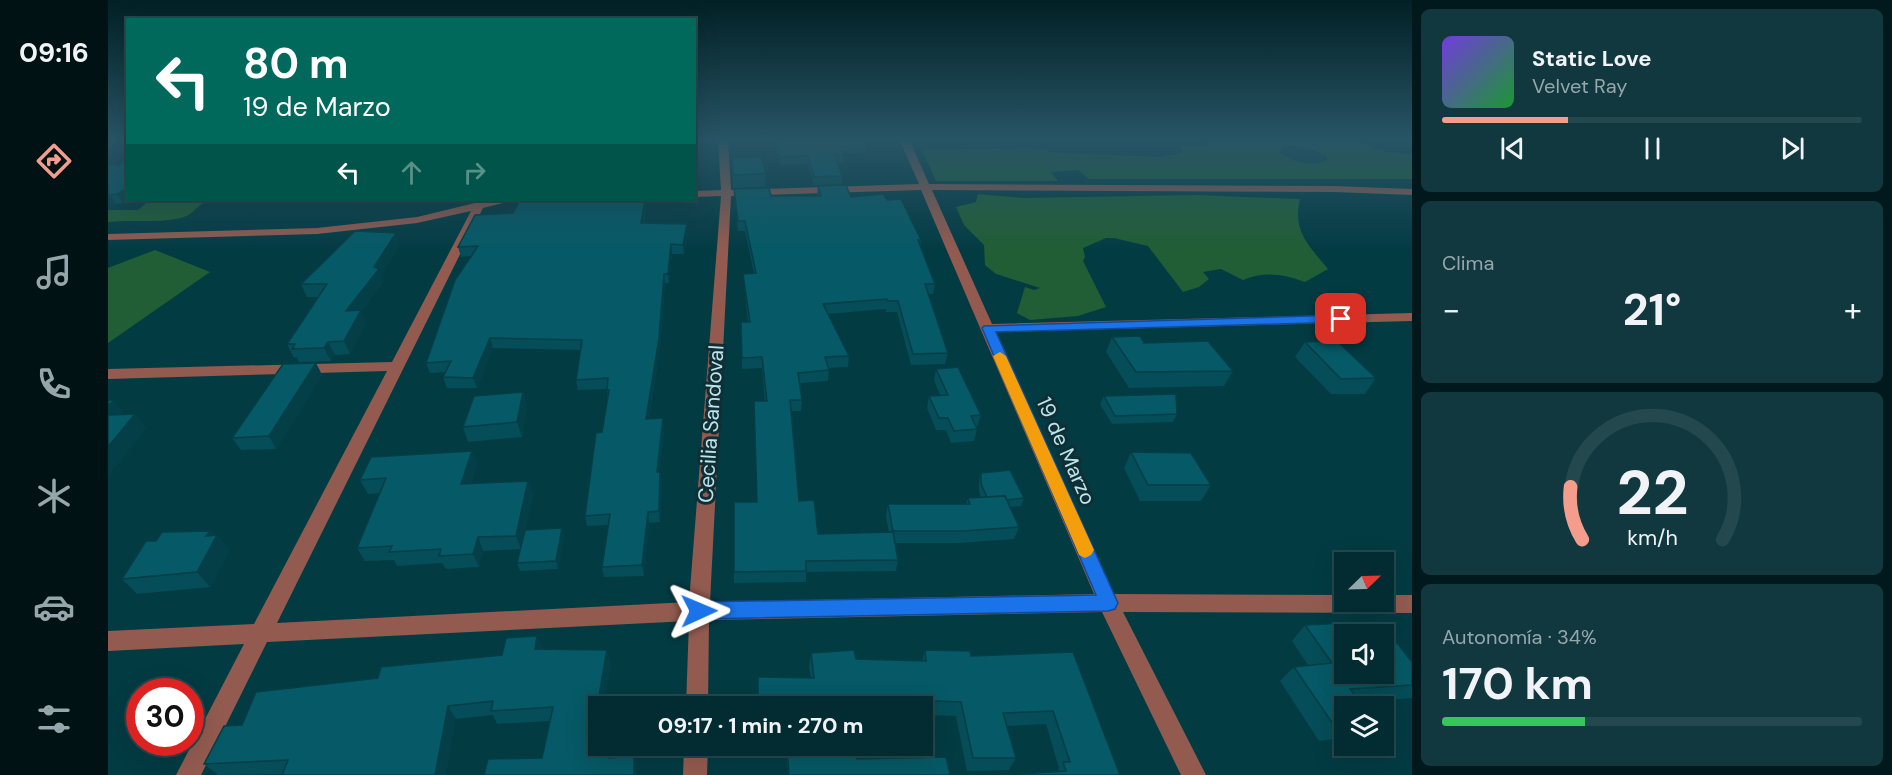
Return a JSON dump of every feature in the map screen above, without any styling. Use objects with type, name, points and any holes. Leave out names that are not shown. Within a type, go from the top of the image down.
[{"type":"street","name":"Cecilia Sandoval","points":[[697,696],[699,611],[726,193],[725,177]]},
{"type":"street","name":"19 de Marzo","points":[[919,177],[1108,603],[1194,775]]},
{"type":"street","points":[[696,194],[923,187],[1324,189],[1412,192]]},
{"type":"street","points":[[108,237],[317,231],[417,220],[481,202]]},
{"type":"street","points":[[188,775],[481,202]]},
{"type":"street","points":[[988,328],[1412,317]]},
{"type":"street","points":[[108,375],[398,366]]},
{"type":"street","points":[[108,641],[699,611],[1108,603],[1412,604]]},
{"type":"street","points":[[695,775],[696,756]]},
{"type":"green space","points":[[934,177],[1055,177],[1058,181],[936,181]]},
{"type":"green space","points":[[1087,177],[1412,177],[1412,179],[1089,179]]},
{"type":"green space","points":[[978,194],[1023,198],[1197,195],[1300,199],[1298,220],[1300,229],[1309,245],[1328,269],[1305,282],[1274,275],[1259,275],[1243,280],[1221,269],[1203,272],[1209,279],[1199,287],[1183,292],[1148,246],[1106,238],[1083,248],[1085,257],[1083,261],[1106,307],[1078,316],[1030,320],[1017,313],[1025,287],[1034,290],[1040,288],[996,274],[985,265],[984,245],[964,225],[956,207],[976,202]]},
{"type":"green space","points":[[149,201],[209,201],[188,216],[175,219],[108,222],[108,210],[138,210]]},
{"type":"green space","points":[[155,250],[210,272],[108,343],[108,268]]},
{"type":"building","points":[[108,177],[126,177],[126,189],[108,196]]},
{"type":"building","points":[[846,185],[851,197],[883,194],[887,200],[901,199],[921,240],[918,240],[935,284],[925,284],[948,353],[913,354],[898,301],[887,301],[887,299],[823,304],[849,356],[825,357],[829,370],[798,373],[802,400],[790,400],[799,501],[814,500],[818,534],[893,532],[898,560],[806,561],[806,571],[734,572],[734,502],[757,502],[754,401],[767,401],[762,357],[742,358],[741,322],[750,322],[743,274],[756,273],[745,221],[738,221],[734,189],[769,188],[771,196],[821,196],[818,186]]},
{"type":"building","points":[[519,201],[645,201],[641,223],[687,224],[683,245],[671,244],[668,274],[664,274],[659,338],[646,419],[663,418],[657,472],[660,472],[659,511],[648,512],[642,565],[602,567],[610,514],[585,516],[596,433],[602,432],[609,390],[607,390],[608,378],[576,380],[582,340],[490,338],[473,378],[443,377],[451,361],[426,363],[455,280],[478,246],[458,247],[475,215],[513,213]]},
{"type":"building","points":[[355,231],[396,233],[374,267],[379,269],[346,311],[361,310],[344,341],[328,342],[324,348],[292,349],[295,344],[287,344],[327,284],[301,284]]},
{"type":"building","points":[[1140,336],[1144,343],[1208,341],[1233,371],[1136,372],[1112,337]]},
{"type":"building","points":[[1337,341],[1376,378],[1341,379],[1305,342]]},
{"type":"building","points":[[316,363],[269,436],[232,438],[283,364]]},
{"type":"building","points":[[958,367],[981,415],[971,416],[977,429],[954,431],[948,418],[939,418],[929,396],[948,395],[936,369]]},
{"type":"building","points":[[523,392],[517,422],[463,427],[474,396]]},
{"type":"building","points":[[1176,394],[1177,414],[1115,416],[1104,396]]},
{"type":"building","points":[[135,414],[108,447],[108,415]]},
{"type":"building","points":[[472,451],[461,484],[528,481],[516,536],[478,537],[473,554],[439,556],[441,549],[389,552],[392,546],[357,548],[386,478],[360,480],[371,457]]},
{"type":"building","points":[[1131,452],[1191,453],[1211,485],[1148,485]]},
{"type":"building","points":[[1010,470],[1024,498],[1007,500],[1005,496],[987,497],[981,484],[981,473]]},
{"type":"building","points":[[1005,496],[1019,527],[963,531],[893,531],[888,504],[970,504],[968,498]]},
{"type":"building","points":[[562,528],[556,561],[517,563],[525,530]]},
{"type":"building","points":[[210,531],[206,536],[217,535],[197,572],[122,579],[146,541],[156,541],[162,532]]},
{"type":"building","points":[[1380,621],[1382,624],[1334,624],[1334,684],[1394,684],[1394,639],[1412,662],[1412,685],[1350,689],[1355,696],[1334,696],[1334,726],[1294,667],[1332,663],[1305,625]]},
{"type":"building","points":[[537,636],[535,649],[607,650],[599,696],[588,696],[588,756],[609,756],[609,758],[634,756],[634,775],[484,775],[488,759],[542,758],[553,707],[491,711],[493,701],[448,706],[435,775],[282,775],[288,760],[204,764],[224,726],[242,725],[256,692],[378,678],[381,667],[502,655],[506,638]]},
{"type":"building","points":[[854,650],[856,659],[926,661],[925,650],[970,651],[971,656],[1073,652],[1120,775],[1021,775],[1066,771],[1063,762],[1070,762],[1053,711],[1003,713],[1016,758],[973,758],[961,702],[933,701],[933,696],[758,696],[758,677],[814,678],[811,653]]},
{"type":"building","points":[[788,756],[857,756],[857,759],[946,757],[950,775],[789,775]]},
{"type":"slow traffic","points":[[1000,356],[1085,550]]},
{"type":"route","points":[[699,611],[1108,603],[988,328],[1341,319]]}]
